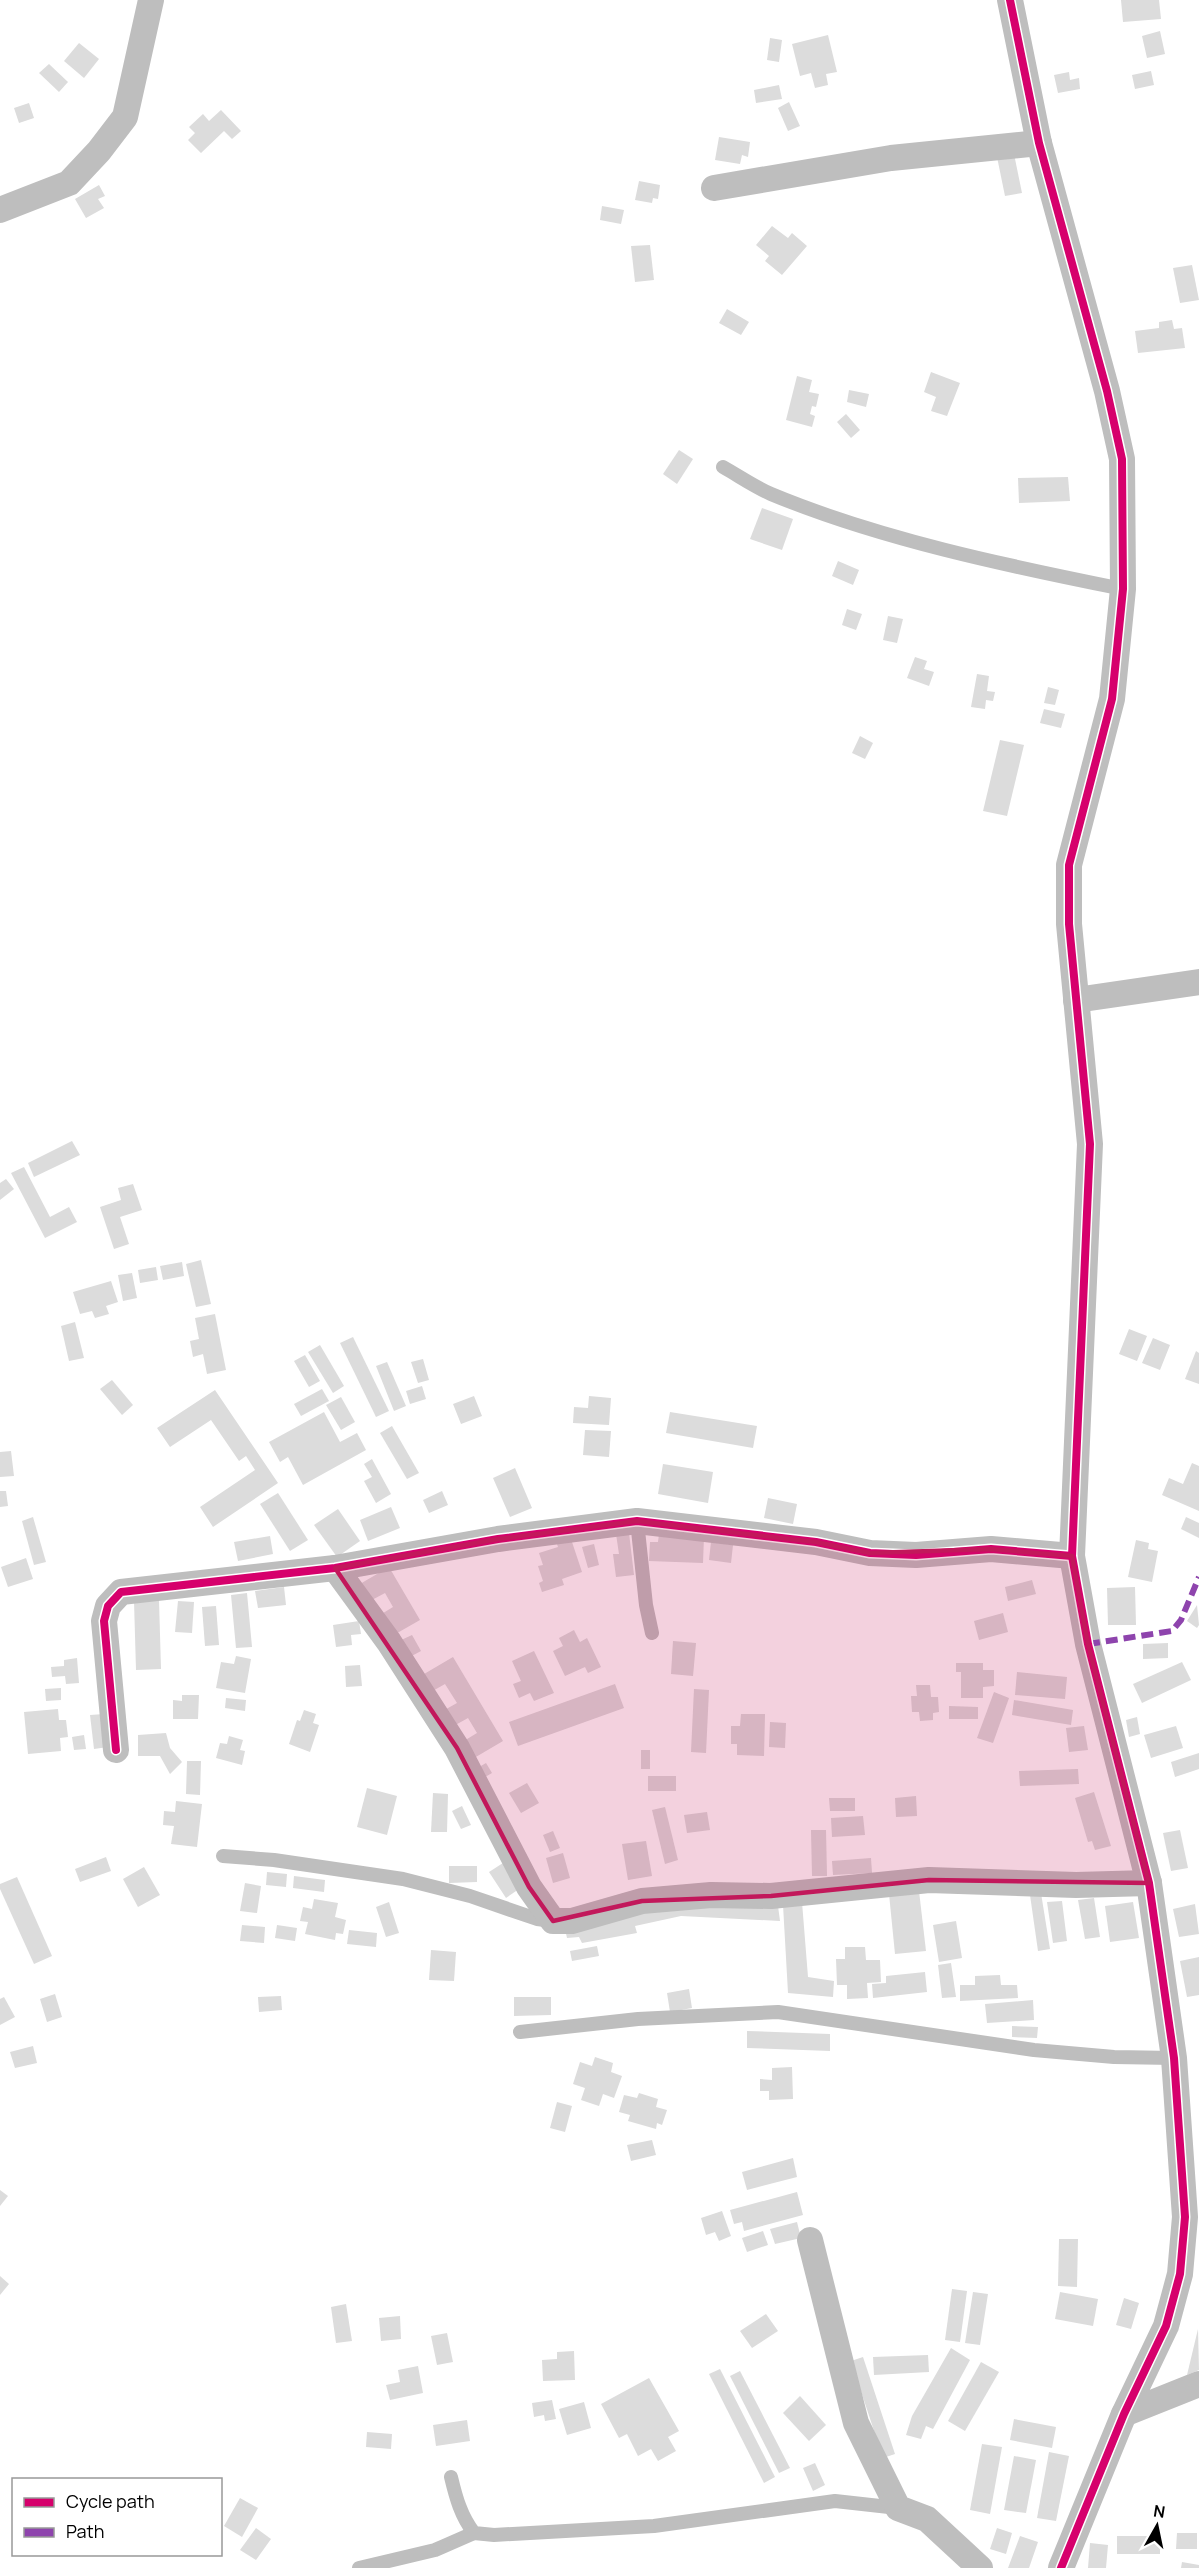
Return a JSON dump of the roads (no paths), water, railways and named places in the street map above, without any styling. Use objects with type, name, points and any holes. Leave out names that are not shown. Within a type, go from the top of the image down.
[{"type":"street","points":[[0,210],[69,183],[125,117],[151,0]]},
{"type":"street","points":[[1010,0],[1039,143],[1107,391],[1122,459],[1123,589],[1112,699],[1068,865],[1069,924],[1090,1144],[1072,1556],[1088,1644],[1149,1883],[1174,2058],[1185,2217],[1180,2274],[1166,2326],[1124,2414],[1061,2568]]},
{"type":"street","points":[[714,188],[891,158],[1039,143]]},
{"type":"street","points":[[1076,1000],[1199,982]]},
{"type":"street","points":[[116,1750],[104,1621],[108,1606],[121,1592],[335,1568],[498,1539],[637,1521],[816,1542],[870,1553],[916,1555],[990,1549],[1072,1556]]},
{"type":"street","points":[[335,1568],[389,1642],[457,1748],[529,1887],[554,1921],[572,1921],[642,1901],[711,1895],[771,1896],[929,1880],[1076,1885],[1149,1883]]},
{"type":"street","points":[[810,2240],[856,2423],[898,2508],[927,2520],[980,2568]]},
{"type":"street","points":[[1124,2414],[1199,2384]]},
{"type":"lane","points":[[723,467],[770,493],[875,530],[1027,570],[1123,589]]},
{"type":"lane","points":[[637,1521],[646,1605],[652,1633]]},
{"type":"lane","points":[[222,1856],[274,1860],[403,1879],[470,1896],[537,1919],[554,1921]]},
{"type":"lane","points":[[520,2032],[638,2019],[778,2012],[1035,2050],[1114,2057],[1174,2058]]},
{"type":"lane","points":[[451,2477],[458,2505],[465,2522],[474,2533]]},
{"type":"lane","points":[[359,2568],[435,2550],[474,2533],[538,2533],[654,2526],[835,2501],[898,2508]]}]
